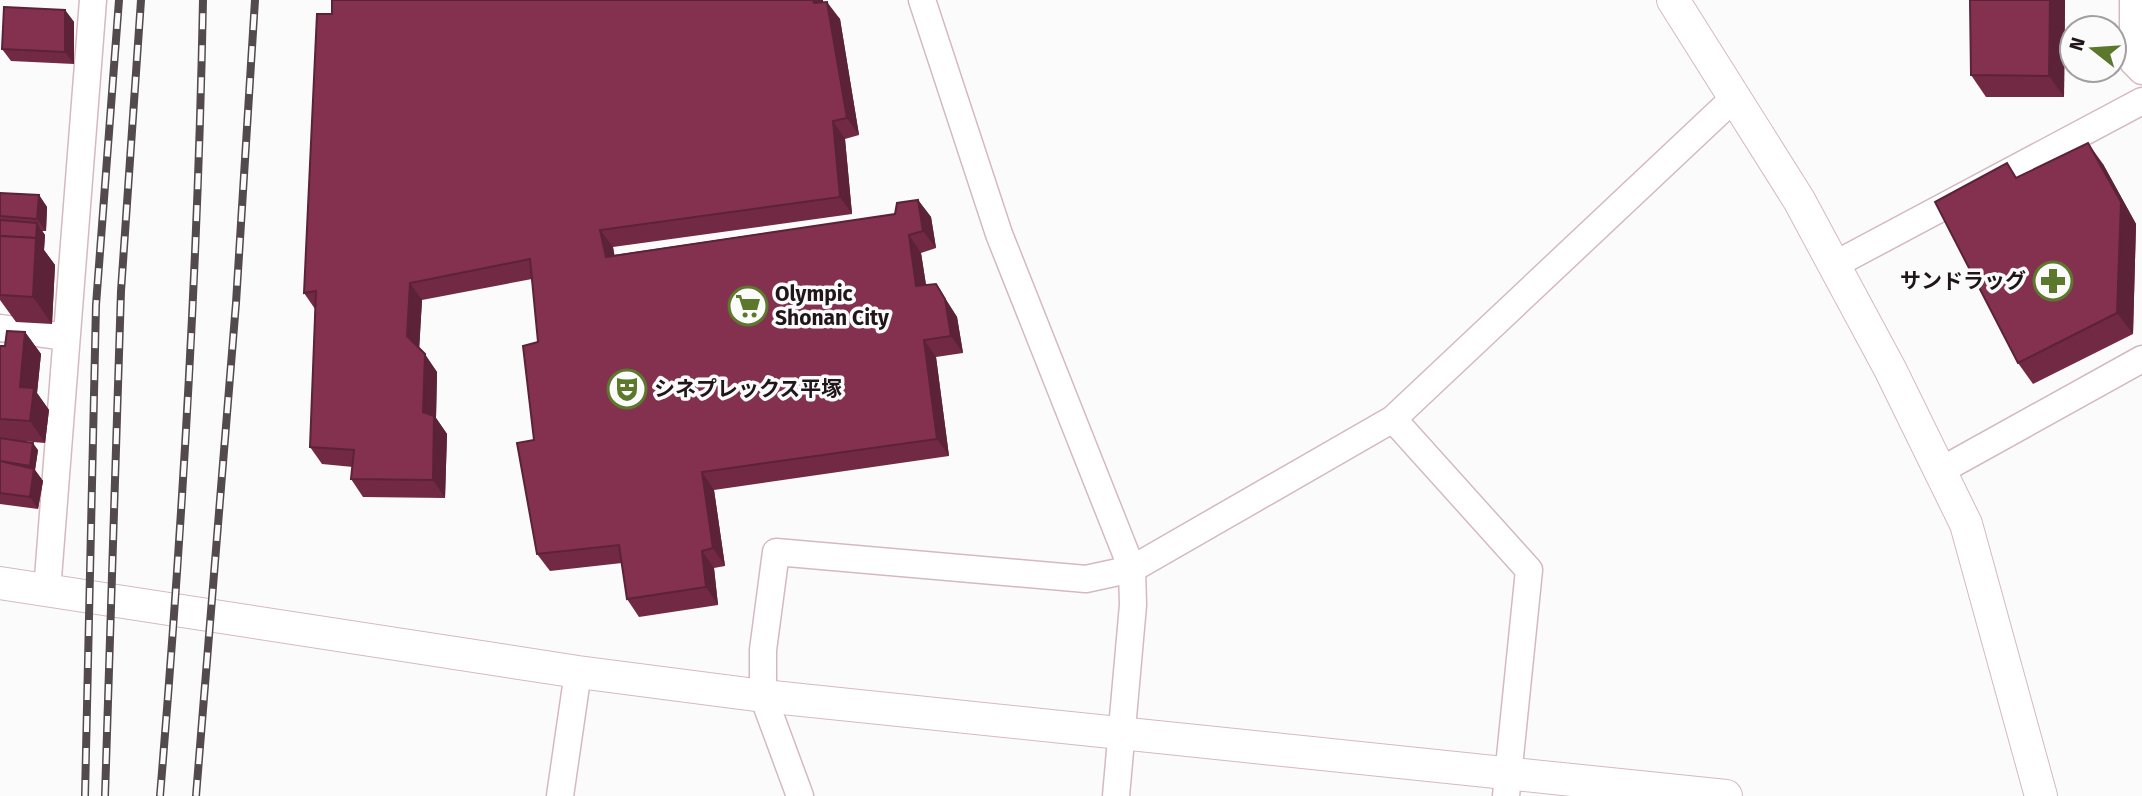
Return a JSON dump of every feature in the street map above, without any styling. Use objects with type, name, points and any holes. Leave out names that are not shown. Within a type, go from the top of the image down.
[{"type":"street","points":[[47,590],[87,0]]},
{"type":"street","points":[[922,0],[999,234],[1132,569],[1133,605],[1115,796]]},
{"type":"street","points":[[1673,0],[1799,200],[1966,524],[2041,796]]},
{"type":"street","points":[[2133,0],[2133,62],[2142,71]]},
{"type":"street","points":[[800,796],[763,696],[763,650],[776,552],[1086,579],[1132,569],[1393,419],[1734,98]]},
{"type":"street","points":[[1834,265],[2142,101]]},
{"type":"street","points":[[0,327],[66,337]]},
{"type":"street","points":[[1940,471],[2142,359]]},
{"type":"street","points":[[1393,419],[1529,570],[1507,784]]},
{"type":"street","points":[[1,587],[47,590],[578,672],[763,696],[1120,733],[1507,784],[1726,796]]},
{"type":"street","points":[[559,796],[578,672]]},
{"type":"building","name":"Olympic Shonan City","points":[[332,0],[827,2],[847,118],[833,121],[840,197],[600,230],[606,257],[895,214],[897,203],[918,200],[923,231],[909,235],[916,286],[936,284],[945,299],[951,336],[924,340],[937,439],[702,472],[713,548],[702,551],[706,587],[627,599],[619,545],[537,554],[517,443],[534,440],[523,346],[538,342],[530,259],[410,283],[407,336],[425,354],[423,412],[434,416],[433,480],[351,479],[354,450],[310,447],[316,291],[304,293],[317,14],[332,14]]},
{"type":"building","points":[[1970,0],[2050,0],[2049,76],[1971,75]]},
{"type":"building","points":[[4,7],[65,10],[65,52],[2,49]]},
{"type":"building","points":[[2088,143],[2121,202],[2117,313],[2018,363],[1935,202],[2007,163],[2016,178]]},
{"type":"building","points":[[0,193],[39,195],[37,219],[0,216]]},
{"type":"building","points":[[0,220],[37,223],[36,238],[0,236]]},
{"type":"building","points":[[0,236],[36,238],[33,297],[0,295]]},
{"type":"building","points":[[7,331],[25,332],[20,387],[34,388],[30,421],[0,419],[0,346],[5,346]]},
{"type":"building","points":[[0,438],[33,443],[30,466],[0,461]]},
{"type":"building","points":[[0,461],[34,469],[30,497],[0,493]]},
{"type":"railway","points":[[85,796],[96,305],[119,0]]},
{"type":"railway","points":[[105,796],[121,291],[141,0]]},
{"type":"railway","points":[[160,796],[188,398],[203,0]]},
{"type":"railway","points":[[196,796],[236,303],[255,0]]},
{"type":"place","name":"サンドラッグ","points":[[2053,281]]},
{"type":"place","name":"Olympic Shonan City","points":[[748,306]]},
{"type":"place","name":"シネプレックス平塚","points":[[627,389]]}]
